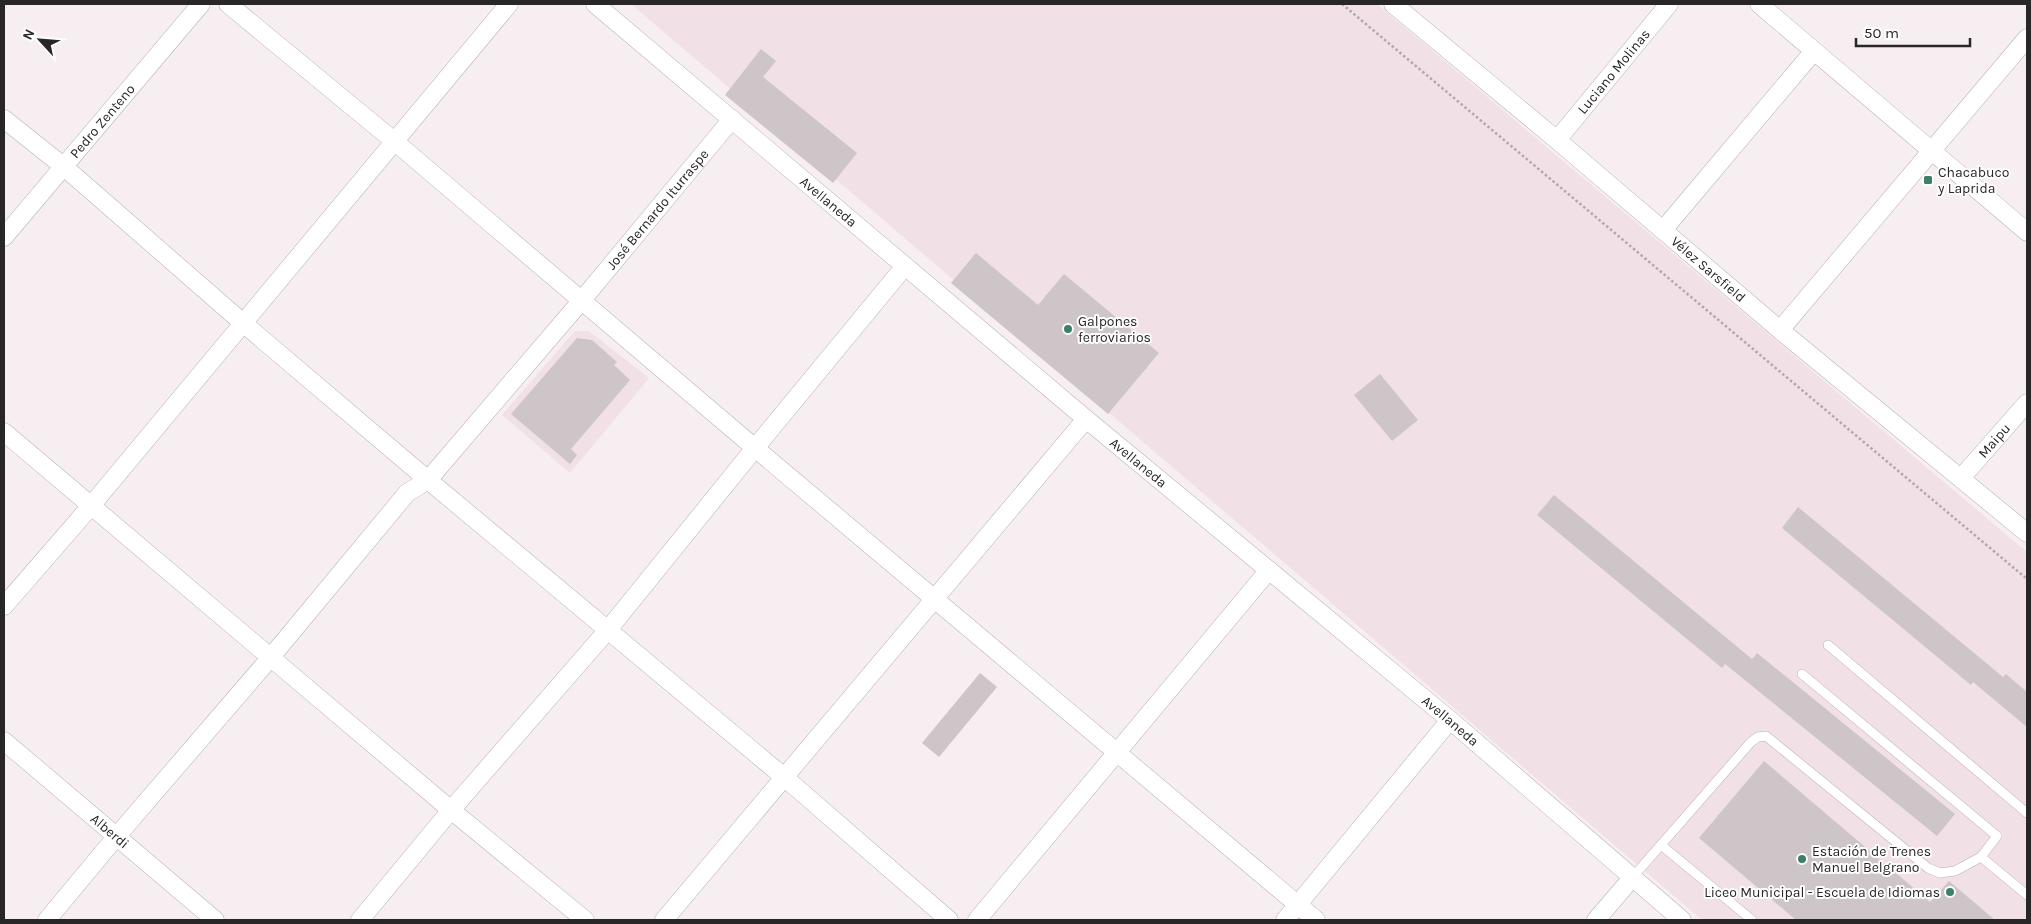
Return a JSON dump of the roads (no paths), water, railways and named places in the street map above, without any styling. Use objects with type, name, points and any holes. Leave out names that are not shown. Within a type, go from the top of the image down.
[{"type":"street","name":"Pedro Zenteno","points":[[4,238],[200,4]]},
{"type":"street","points":[[228,4],[394,141],[934,600],[1117,751],[1316,920]]},
{"type":"street","points":[[4,606],[90,507],[509,4]]},
{"type":"street","name":"Avellaneda","points":[[595,4],[1086,419],[1450,720],[1682,920]]},
{"type":"street","name":"Luciano Molinas","points":[[1557,140],[1669,4]]},
{"type":"street","points":[[1759,4],[2027,232]]},
{"type":"street","name":"Vélez Sarsfield","points":[[1401,6],[1780,330],[2027,533]]},
{"type":"street","points":[[1780,330],[2027,38]]},
{"type":"street","points":[[1663,230],[1814,51]]},
{"type":"street","points":[[4,119],[63,166],[243,323],[428,480],[784,777],[949,920]]},
{"type":"street","name":"José Bernardo Iturraspe","points":[[116,836],[271,657],[407,493],[428,480],[582,300],[732,119]]},
{"type":"street","points":[[360,920],[451,810],[607,630],[905,266]]},
{"type":"street","name":"Maipu","points":[[1961,478],[2027,402]]},
{"type":"street","points":[[664,920],[1086,419]]},
{"type":"street","points":[[4,432],[90,507],[585,920]]},
{"type":"street","points":[[977,920],[1268,570]]},
{"type":"street","points":[[1285,920],[1450,720]]},
{"type":"street","name":"Alberdi","points":[[4,741],[215,920]]},
{"type":"street","points":[[47,920],[116,836]]},
{"type":"street","points":[[1596,920],[1632,878]]},
{"type":"lane","points":[[1828,646],[2027,813]]},
{"type":"lane","points":[[1632,878],[1751,742],[1758,737],[1766,736],[1928,868],[1940,873],[1955,871],[1981,857],[1997,836],[1802,674]]},
{"type":"lane","points":[[1661,844],[1752,920]]},
{"type":"lane","points":[[1981,857],[2027,895]]},
{"type":"place","name":"Chacabuco y Laprida","points":[[1928,180]]},
{"type":"place","name":"Galpones ferroviarios","points":[[1068,329]]},
{"type":"place","name":"Estación de Trenes Manuel Belgrano","points":[[1802,859]]},
{"type":"place","name":"Liceo Municipal - Escuela de Idiomas","points":[[1950,892]]}]
